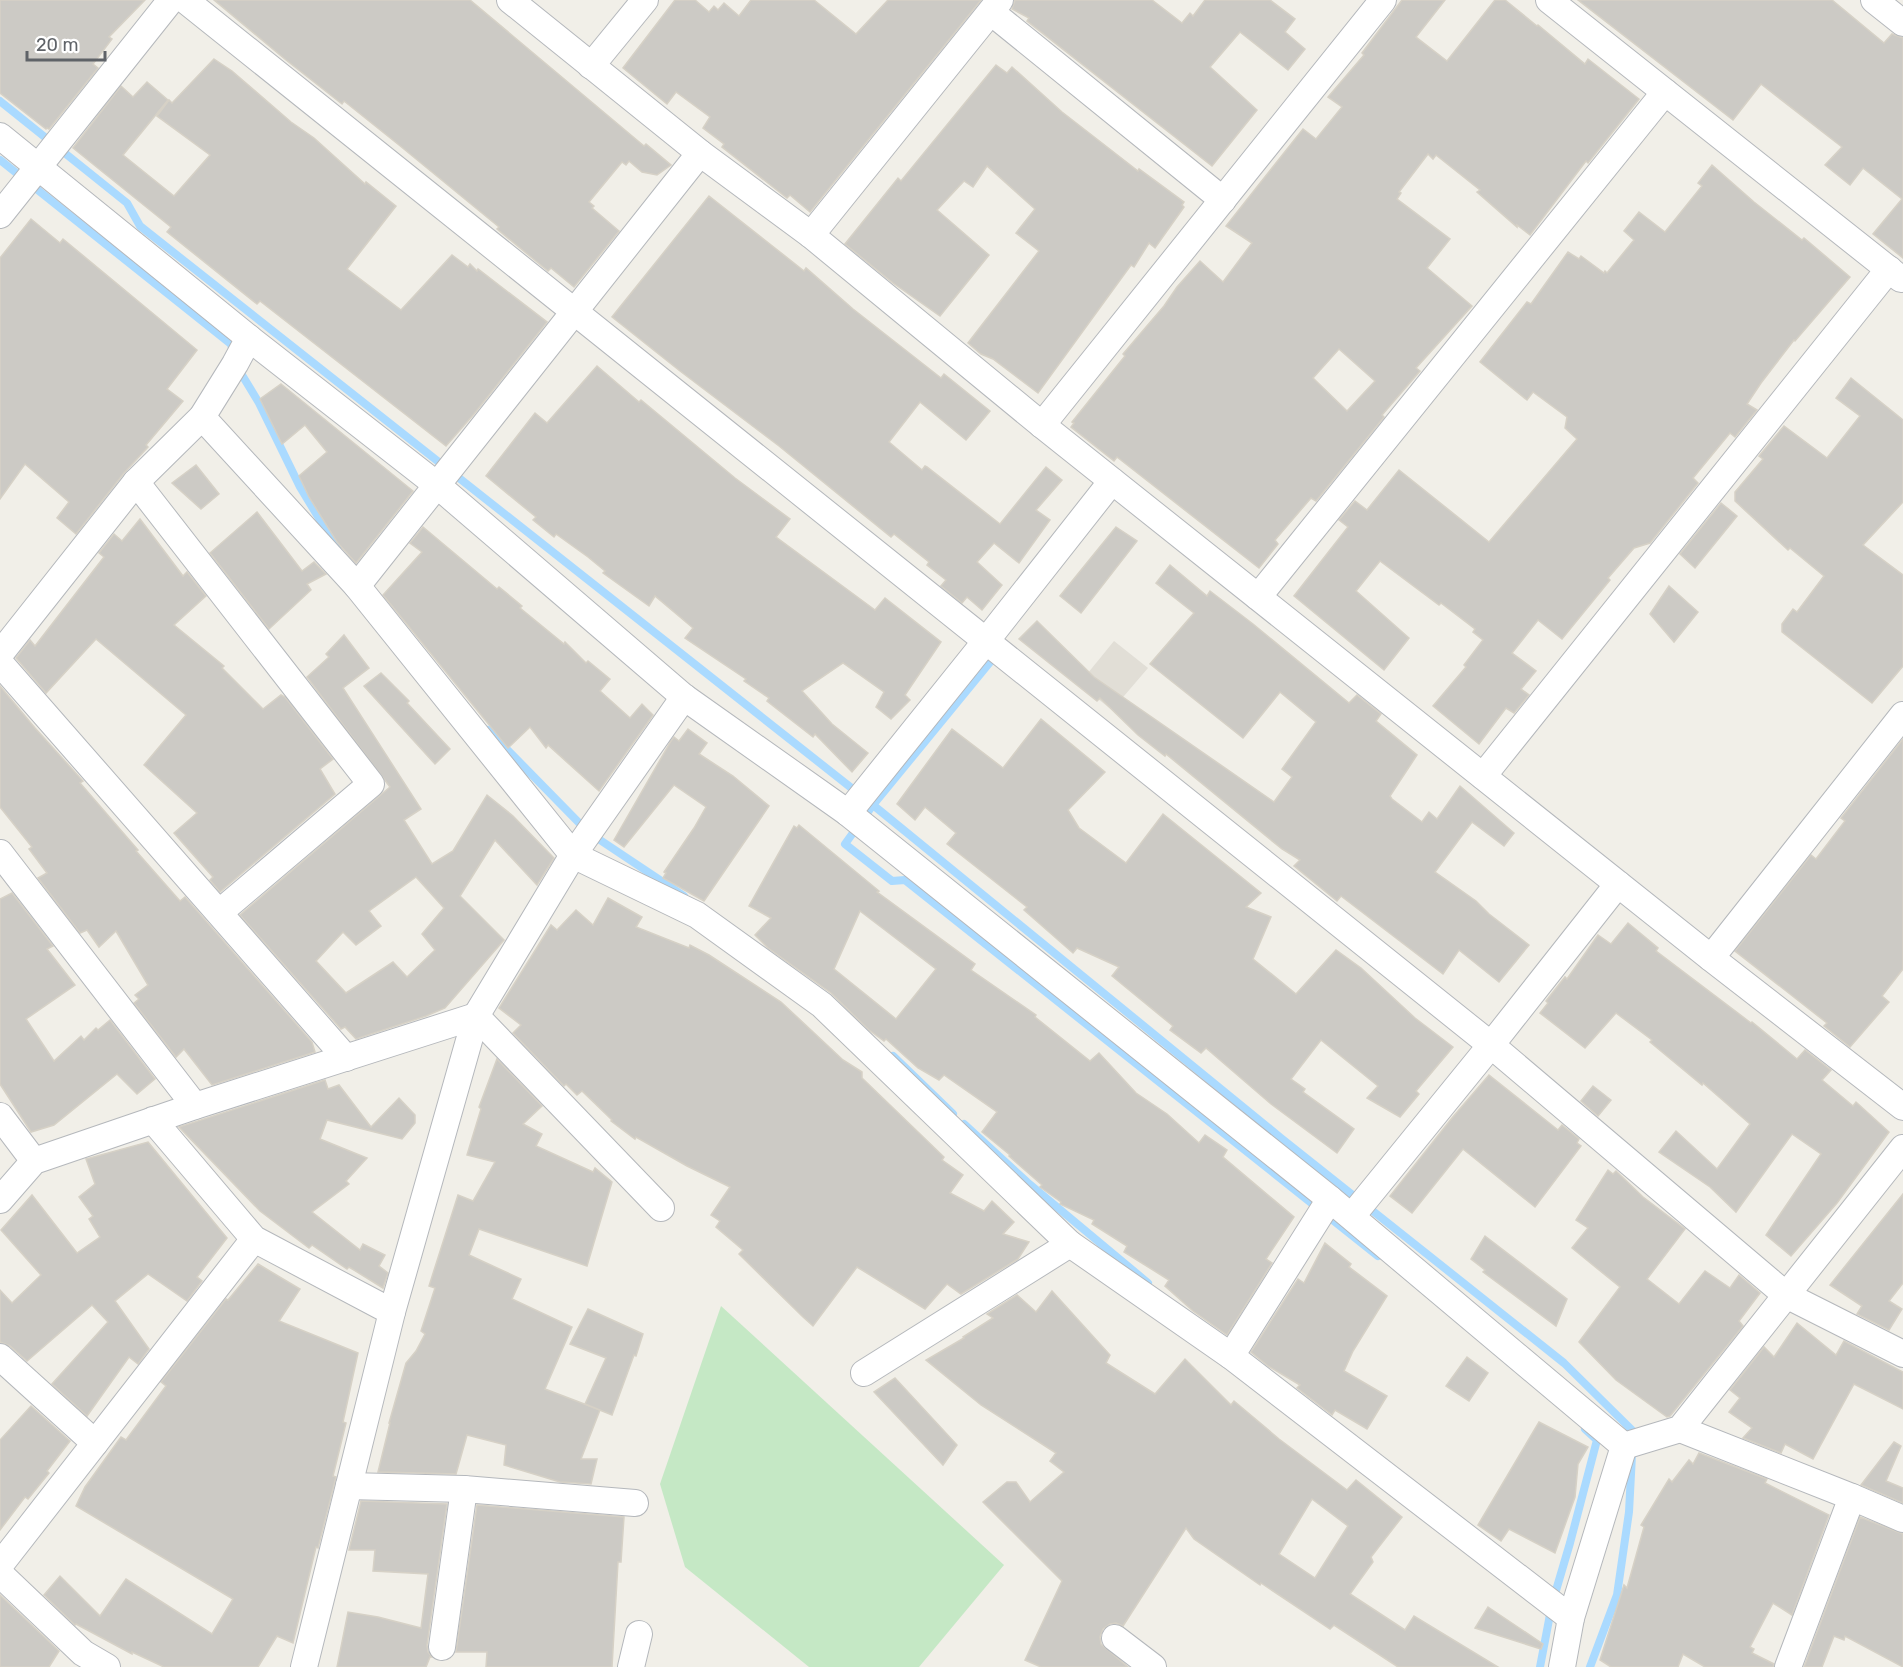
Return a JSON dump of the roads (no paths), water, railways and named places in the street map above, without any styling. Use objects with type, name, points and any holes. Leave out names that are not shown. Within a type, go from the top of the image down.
[{"type":"street","points":[[0,214],[171,0]]},
{"type":"street","points":[[185,0],[1491,1045],[1786,1295],[1903,1354]]},
{"type":"street","points":[[510,0],[700,153],[811,235],[1112,481],[1711,958],[1903,1107]]},
{"type":"street","points":[[591,66],[645,0]]},
{"type":"street","points":[[1042,425],[1383,0]]},
{"type":"street","points":[[1483,776],[1896,275],[1549,0]]},
{"type":"street","points":[[1874,0],[1903,23]]},
{"type":"street","points":[[811,235],[996,6],[1223,200]]},
{"type":"street","points":[[1258,597],[1665,92]]},
{"type":"street","points":[[0,136],[249,338],[436,485],[684,697],[848,813],[1330,1198],[1624,1446]]},
{"type":"street","points":[[357,585],[700,153]]},
{"type":"street","points":[[0,654],[136,482],[202,417],[236,364],[249,338]]},
{"type":"street","points":[[202,417],[357,585],[573,855],[697,915],[822,1005],[1070,1244],[1231,1356],[1571,1618]]},
{"type":"street","points":[[848,813],[1112,481]]},
{"type":"street","points":[[136,482],[371,784],[220,912]]},
{"type":"street","points":[[0,663],[346,1058]]},
{"type":"street","points":[[304,1667],[392,1312],[476,1016],[573,855],[684,697]]},
{"type":"street","points":[[1711,958],[1903,715]]},
{"type":"street","points":[[0,853],[195,1106]]},
{"type":"street","points":[[1352,1216],[1618,884]]},
{"type":"street","points":[[0,1200],[34,1161],[195,1106],[476,1016]]},
{"type":"street","points":[[476,1016],[661,1208]]},
{"type":"street","points":[[0,1116],[34,1161]]},
{"type":"street","points":[[153,1120],[254,1239],[392,1312]]},
{"type":"street","points":[[1624,1446],[1680,1429],[1903,1148]]},
{"type":"street","points":[[1231,1356],[1330,1198]]},
{"type":"street","points":[[0,1565],[254,1239]]},
{"type":"street","points":[[864,1373],[1070,1244]]},
{"type":"street","points":[[0,1357],[95,1443]]},
{"type":"street","points":[[1680,1429],[1903,1519]]},
{"type":"street","points":[[1562,1667],[1571,1618],[1624,1446]]},
{"type":"street","points":[[349,1486],[464,1489],[635,1503]]},
{"type":"street","points":[[442,1647],[464,1489]]},
{"type":"street","points":[[1788,1667],[1852,1497]]},
{"type":"street","points":[[0,1574],[78,1660],[107,1667]]},
{"type":"street","points":[[631,1667],[639,1634]]},
{"type":"street","points":[[1115,1638],[1154,1667]]},
{"type":"waterway","points":[[0,101],[127,203],[140,226],[873,805],[1281,1138],[1564,1363],[1634,1432],[1633,1437]]},
{"type":"waterway","points":[[0,160],[231,344],[233,353]]},
{"type":"waterway","points":[[239,370],[259,403],[300,487],[337,548]]},
{"type":"waterway","points":[[991,661],[873,805],[845,844],[892,881],[905,880],[1378,1256]]},
{"type":"waterway","points":[[488,730],[588,832],[684,896]]},
{"type":"waterway","points":[[893,1056],[953,1114]]},
{"type":"waterway","points":[[964,1124],[1027,1182],[1148,1283]]},
{"type":"waterway","points":[[1540,1667],[1552,1604],[1597,1440],[1585,1429]]},
{"type":"waterway","points":[[1590,1667],[1617,1595],[1629,1512],[1632,1455]]}]
